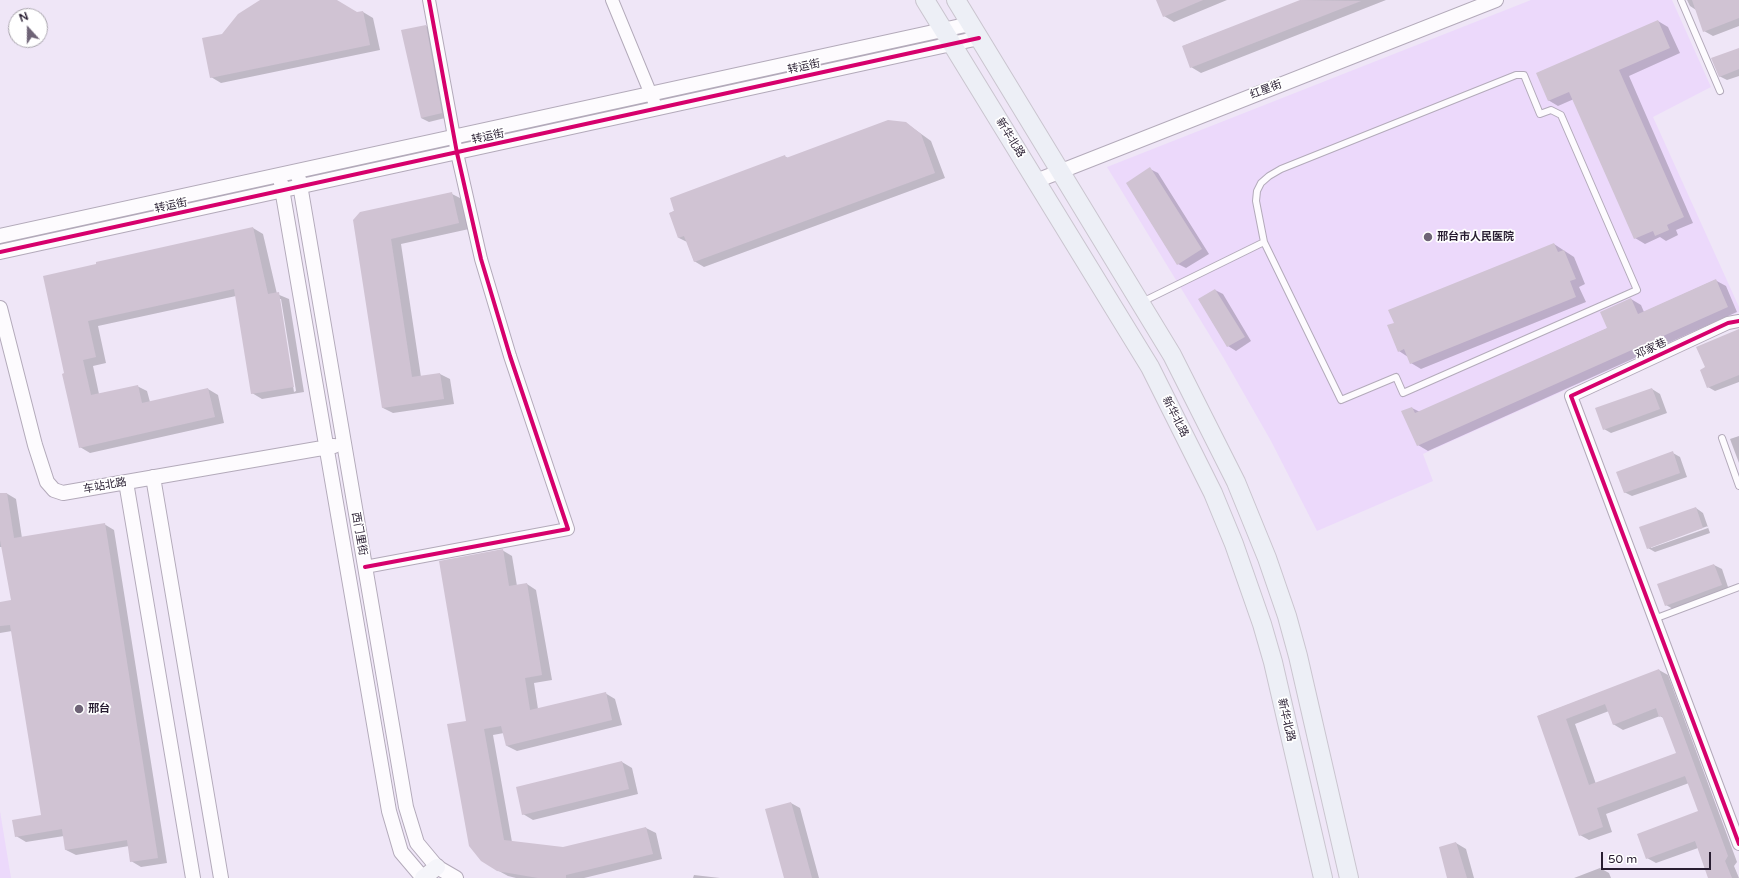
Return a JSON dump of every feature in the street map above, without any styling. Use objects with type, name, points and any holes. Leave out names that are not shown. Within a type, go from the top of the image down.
[{"type":"main road","name":"新华北路","points":[[925,0],[1150,367],[1199,463],[1224,519],[1250,586],[1273,662],[1323,878]]},
{"type":"main road","points":[[956,0],[1141,303],[1182,373],[1242,496],[1267,558],[1287,616],[1298,656],[1349,878]]},
{"type":"main road","points":[[423,878],[437,867]]},
{"type":"street","points":[[365,567],[568,529],[498,321],[481,259],[457,152],[429,0]]},
{"type":"street","points":[[612,0],[657,109]]},
{"type":"street","name":"红星街","points":[[1036,181],[1496,0]]},
{"type":"street","name":"转运街","points":[[0,252],[657,109],[975,31]]},
{"type":"street","name":"转运街","points":[[0,236],[650,93],[948,37]]},
{"type":"street","name":"西门里街","points":[[297,171],[406,807],[417,843],[437,867],[456,878]]},
{"type":"street","points":[[280,174],[389,811],[401,852],[423,878]]},
{"type":"street","name":"车站北路","points":[[0,308],[35,445],[48,482],[54,490],[63,493],[344,444]]},
{"type":"street","name":"邓家巷","points":[[1654,619],[1571,396],[1728,323],[1739,322]]},
{"type":"street","points":[[153,477],[221,878]]},
{"type":"street","points":[[126,482],[193,878]]},
{"type":"street","points":[[1654,619],[1739,844]]},
{"type":"lane","points":[[1681,0],[1720,91]]},
{"type":"lane","points":[[1516,75],[1524,76],[1540,114],[1551,110],[1561,115],[1637,290],[1403,393],[1396,376],[1341,400],[1264,242],[1256,202],[1257,191],[1261,183],[1269,176],[1281,169],[1516,75]]},
{"type":"lane","points":[[1141,303],[1264,242]]},
{"type":"lane","points":[[1722,438],[1739,486]]},
{"type":"lane","points":[[1654,619],[1739,587]]},
{"type":"shaded area","name":"邢台市人民医院","points":[[1531,0],[1672,0],[1711,87],[1653,117],[1739,307],[1739,312],[1423,454],[1433,481],[1317,531],[1271,441],[1223,357],[1107,167]]},
{"type":"shaded area","points":[[0,811],[11,878],[0,878]]},
{"type":"building","points":[[260,0],[337,0],[357,12],[363,11],[370,45],[210,78],[202,38],[222,34],[238,14]]},
{"type":"building","points":[[1156,0],[1203,0],[1163,17]]},
{"type":"building","points":[[1300,0],[1361,1],[1190,68],[1182,46]]},
{"type":"building","points":[[1692,0],[1739,0],[1739,18],[1703,32]]},
{"type":"building","points":[[1658,20],[1670,48],[1619,70],[1684,217],[1667,225],[1669,230],[1655,236],[1653,231],[1634,239],[1569,92],[1548,101],[1536,73]]},
{"type":"building","points":[[426,25],[442,113],[421,118],[401,30]]},
{"type":"building","points":[[1739,48],[1739,69],[1719,77],[1711,58]]},
{"type":"building","points":[[888,120],[906,122],[921,134],[935,173],[694,262],[684,236],[678,238],[669,213],[674,211],[670,198],[785,155],[786,158]]},
{"type":"building","points":[[1150,167],[1202,249],[1177,265],[1126,183]]},
{"type":"building","points":[[452,192],[459,223],[391,239],[412,377],[440,373],[444,399],[382,408],[353,220],[360,212]]},
{"type":"building","points":[[253,227],[268,294],[279,292],[294,387],[251,394],[234,289],[88,321],[96,357],[83,360],[91,395],[138,385],[142,403],[208,388],[215,417],[79,448],[62,374],[64,373],[43,276],[96,264],[96,262]]},
{"type":"building","points":[[1554,243],[1558,252],[1564,250],[1576,279],[1570,281],[1576,297],[1410,364],[1404,349],[1398,352],[1387,325],[1394,323],[1388,310]]},
{"type":"building","points":[[1716,279],[1728,307],[1417,446],[1401,411],[1412,407],[1415,413],[1607,328],[1600,312],[1631,298],[1638,314]]},
{"type":"building","points":[[1215,289],[1245,337],[1227,347],[1198,299]]},
{"type":"building","points":[[1739,329],[1739,375],[1707,388],[1700,370],[1705,367],[1696,347]]},
{"type":"building","points":[[1652,388],[1660,409],[1603,430],[1595,408]]},
{"type":"building","points":[[1673,451],[1680,473],[1624,493],[1616,472]]},
{"type":"building","name":"邢台","points":[[0,493],[7,493],[14,538],[105,523],[158,858],[130,862],[127,840],[65,850],[62,829],[15,837],[12,820],[41,815],[10,625],[0,626],[0,602],[11,600],[0,540]]},
{"type":"building","points":[[1696,507],[1703,528],[1647,549],[1639,527]]},
{"type":"building","points":[[503,549],[509,586],[527,583],[542,675],[525,678],[530,710],[606,692],[612,720],[506,746],[501,726],[484,729],[504,840],[563,847],[646,827],[653,854],[566,875],[566,878],[538,878],[497,871],[481,861],[469,846],[447,724],[466,721],[439,561]]},
{"type":"building","points":[[1714,564],[1722,585],[1665,606],[1657,584]]},
{"type":"building","points":[[1659,669],[1728,856],[1725,861],[1732,878],[1708,878],[1695,841],[1646,859],[1637,834],[1698,811],[1685,776],[1597,808],[1603,827],[1579,836],[1537,716]],"holes":[[[1605,704],[1613,725],[1656,708],[1659,717],[1662,716],[1676,753],[1589,785],[1566,719]]]},
{"type":"building","points":[[622,761],[629,789],[522,815],[516,787]]},
{"type":"building","points":[[791,802],[812,878],[784,878],[765,809]]},
{"type":"building","points":[[1456,842],[1467,878],[1447,878],[1439,847]]},
{"type":"cycle path","points":[[365,567],[568,529],[510,356],[481,259],[457,153],[429,0]]},
{"type":"cycle path","points":[[0,252],[979,38]]},
{"type":"cycle path","points":[[1739,321],[1728,323],[1571,396],[1739,844]]},
{"type":"place","name":"邢台市人民医院","points":[[1428,237]]},
{"type":"place","name":"邢台","points":[[79,709]]}]
